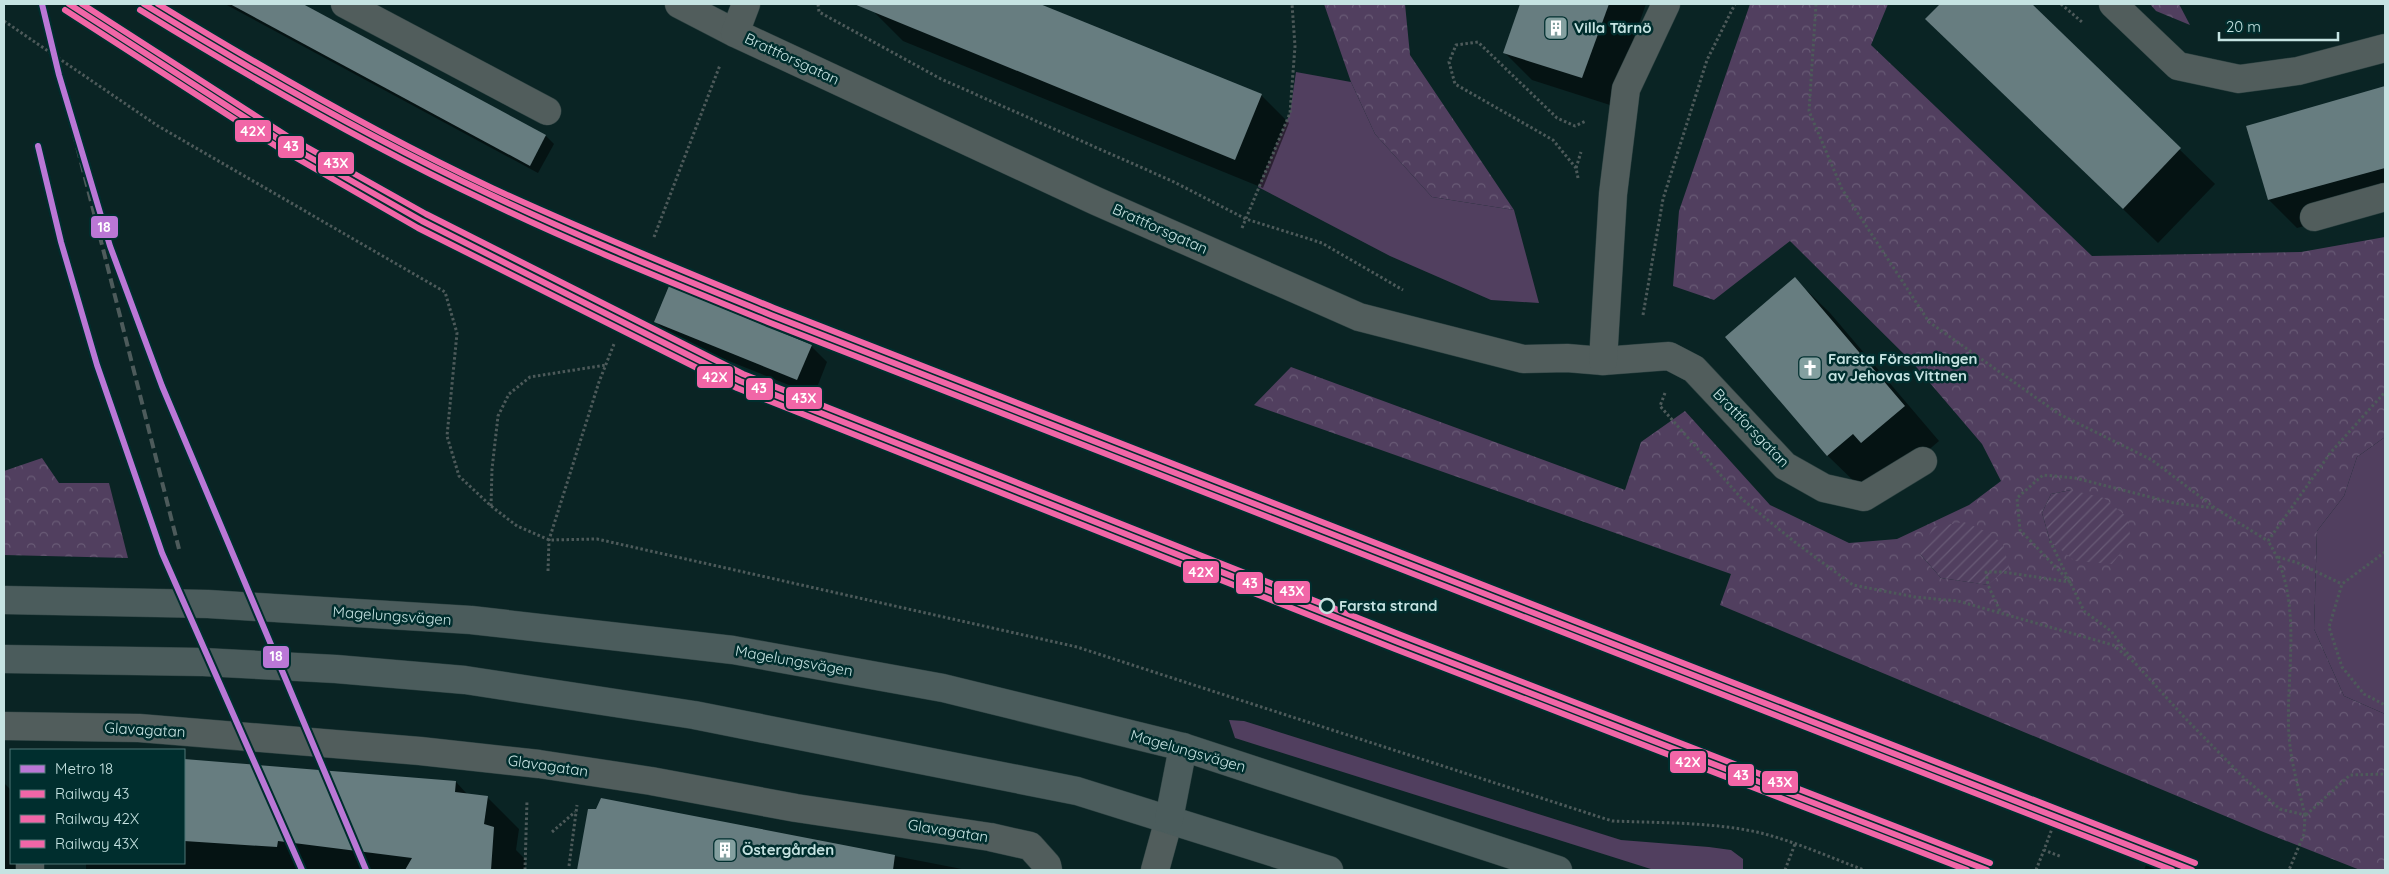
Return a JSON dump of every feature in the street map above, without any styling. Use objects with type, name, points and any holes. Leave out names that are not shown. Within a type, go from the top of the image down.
[{"type":"main road","name":"Magelungsvägen","points":[[4,600],[208,604],[471,620],[733,650],[943,688],[1183,748],[1558,870]]},
{"type":"main road","points":[[4,659],[203,662],[465,680],[694,714],[1077,791],[1329,870]]},
{"type":"main road","points":[[1169,819],[1183,748]]},
{"type":"street","points":[[345,4],[547,111]]},
{"type":"street","name":"Brattforsgatan","points":[[679,4],[735,33],[1096,201],[1359,317],[1523,359],[1567,358],[1603,361],[1669,356],[1694,369],[1785,466],[1824,488],[1864,497],[1923,460]]},
{"type":"street","name":"Brattforsgatan","points":[[735,33],[746,4]]},
{"type":"street","points":[[1603,361],[1613,194],[1626,89],[1666,4]]},
{"type":"street","points":[[2112,4],[2178,66],[2239,79],[2298,71],[2385,48]]},
{"type":"street","points":[[2314,217],[2385,197]]},
{"type":"street","name":"Glavagatan","points":[[4,726],[31,739],[139,728],[420,751],[581,770],[796,808],[990,837],[1030,846],[1047,865],[1048,870]]},
{"type":"street","points":[[1155,870],[1169,819]]},
{"type":"path","points":[[818,4],[819,12],[941,79],[1172,181],[1246,219],[1322,243],[1409,293]]},
{"type":"path","points":[[1246,219],[1290,113],[1296,46],[1292,4]]},
{"type":"path","points":[[1642,319],[1663,199],[1707,60],[1735,4]]},
{"type":"path","points":[[1816,4],[1809,111],[1842,189],[1929,322],[2059,414],[2152,460],[2214,508],[2268,541],[2278,556],[2290,602],[2289,737],[2295,775],[2305,815],[2304,834],[2289,870]]},
{"type":"path","points":[[4,21],[158,126],[445,292],[456,333],[447,436],[459,476],[491,506],[517,526],[549,540],[597,539],[1077,647],[1612,821],[1696,825],[1756,832],[1795,844],[1864,870]]},
{"type":"path","points":[[654,238],[720,64],[735,33]]},
{"type":"path","points":[[1579,183],[1576,168],[1553,140],[1455,84],[1449,62],[1456,45],[1478,42],[1557,118],[1575,126],[1590,119]]},
{"type":"path","points":[[548,571],[549,540],[614,344]]},
{"type":"path","points":[[1669,356],[1670,378],[1660,406],[1742,499],[1796,543],[1853,585],[1915,597],[1958,601],[2001,611],[2113,645],[2135,663],[2242,776],[2280,809],[2305,815]]},
{"type":"path","points":[[491,506],[492,468],[498,416],[509,394],[530,377],[606,365]]},
{"type":"path","points":[[2268,541],[2331,452],[2385,392]]},
{"type":"path","points":[[2070,582],[2020,530],[2017,498],[2043,476],[2075,478],[2174,503],[2214,508]]},
{"type":"path","points":[[2050,541],[2084,611],[2112,631],[2135,663]]},
{"type":"path","points":[[2385,552],[2342,584],[2329,626],[2342,667],[2364,694],[2385,705]]},
{"type":"path","points":[[2278,556],[2298,563],[2342,584]]},
{"type":"path","points":[[2001,611],[1988,586],[1986,572],[2003,572],[2070,582]]},
{"type":"path","points":[[569,866],[581,770]]},
{"type":"path","points":[[2305,815],[2350,775],[2385,774]]},
{"type":"path","points":[[524,870],[527,800]]},
{"type":"path","points":[[552,832],[576,812]]},
{"type":"path","points":[[2036,870],[2053,826]]},
{"type":"path","points":[[1785,870],[1795,844]]},
{"type":"path","points":[[2044,850],[2062,857]]},
{"type":"green space","points":[[1324,4],[1405,4],[1410,55],[1514,210],[1432,197],[1375,134],[1351,82]]},
{"type":"green space","points":[[1750,4],[1888,4],[1871,45],[2092,256],[2301,252],[2385,237],[2385,437],[2357,457],[2344,496],[2317,531],[2314,629],[2344,696],[2385,714],[2385,870],[2360,870],[2261,831],[1720,605],[1731,574],[1254,405],[1291,367],[1625,490],[1641,442],[1685,411],[1770,505],[1849,543],[1897,539],[1969,505],[2001,481],[1982,444],[1912,362],[1790,241],[1714,300],[1673,286],[1679,211]],"holes":[[[2071,490],[2050,541],[2042,513],[2051,494]],[[1920,554],[1989,585],[1941,578]]]},
{"type":"green space","points":[[2150,4],[2179,4],[2190,25],[2156,11]]},
{"type":"green space","points":[[1296,72],[1351,82],[1375,134],[1432,197],[1514,210],[1539,303],[1491,300],[1390,256],[1258,187],[1290,113]]},
{"type":"green space","points":[[2385,437],[2385,714],[2344,696],[2314,629],[2317,531],[2344,496],[2357,457]]},
{"type":"green space","points":[[42,458],[59,483],[109,483],[128,558],[4,555],[4,471]]},
{"type":"green space","points":[[2071,490],[2104,498],[2127,517],[2131,540],[2112,564],[2075,561],[2050,541],[2042,513],[2051,494]]},
{"type":"green space","points":[[1964,522],[1987,532],[2003,544],[2009,567],[1988,585],[1941,578],[1920,554],[1933,527]]},
{"type":"green space","points":[[1229,720],[1244,721],[1621,840],[1731,850],[1743,859],[1743,870],[1654,870],[1235,738]]},
{"type":"building","points":[[230,4],[303,4],[546,135],[530,166]]},
{"type":"building","points":[[854,4],[1040,4],[1262,94],[1235,160]]},
{"type":"building","name":"Villa Tärnö","points":[[1520,4],[1609,4],[1582,78],[1503,53]]},
{"type":"building","points":[[1940,4],[2032,4],[2181,148],[2123,209],[1925,19]]},
{"type":"building","points":[[2385,86],[2385,168],[2268,200],[2246,126]]},
{"type":"building","points":[[1795,277],[1905,406],[1861,443],[1853,434],[1827,456],[1725,337]]},
{"type":"building","points":[[669,286],[812,345],[797,380],[654,322]]},
{"type":"building","points":[[185,759],[456,781],[455,792],[488,796],[484,824],[494,827],[491,870],[405,870],[412,858],[278,841],[277,847],[185,841]]},
{"type":"building","name":"Östergården","points":[[601,798],[895,855],[893,870],[577,870],[588,809],[596,809]]},
{"type":"railway","points":[[59,75],[179,549]]},
{"type":"metro line","name":"18","points":[[42,4],[59,75],[110,246],[162,386],[366,870]]},
{"type":"metro line","name":"18","points":[[38,146],[61,242],[97,365],[162,553],[302,870]]},
{"type":"rail line","name":"43","points":[[69,4],[283,142],[422,221],[740,381],[1398,642],[1987,870]]},
{"type":"rail line","name":"43X","points":[[82,4],[287,136],[426,214],[743,374],[1401,635],[1990,863]]},
{"type":"rail line","name":"43","points":[[144,4],[271,80],[445,173],[629,256],[771,315],[2192,870]]},
{"type":"rail line","name":"43X","points":[[158,4],[281,77],[406,146],[492,188],[632,250],[774,308],[2195,863]]},
{"type":"rail line","name":"42X","points":[[65,10],[279,148],[418,228],[737,388],[1395,649],[1967,870]]},
{"type":"rail line","name":"42X","points":[[140,10],[267,86],[352,133],[440,179],[554,233],[768,322],[2172,870]]},
{"type":"place","name":"Villa Tärnö","points":[[1556,28]]},
{"type":"place","name":"Farsta Församlingen av Jehovas Vittnen","points":[[1810,368]]},
{"type":"place","name":"Farsta strand","points":[[1327,606]]},
{"type":"place","name":"Östergården","points":[[725,850]]}]
